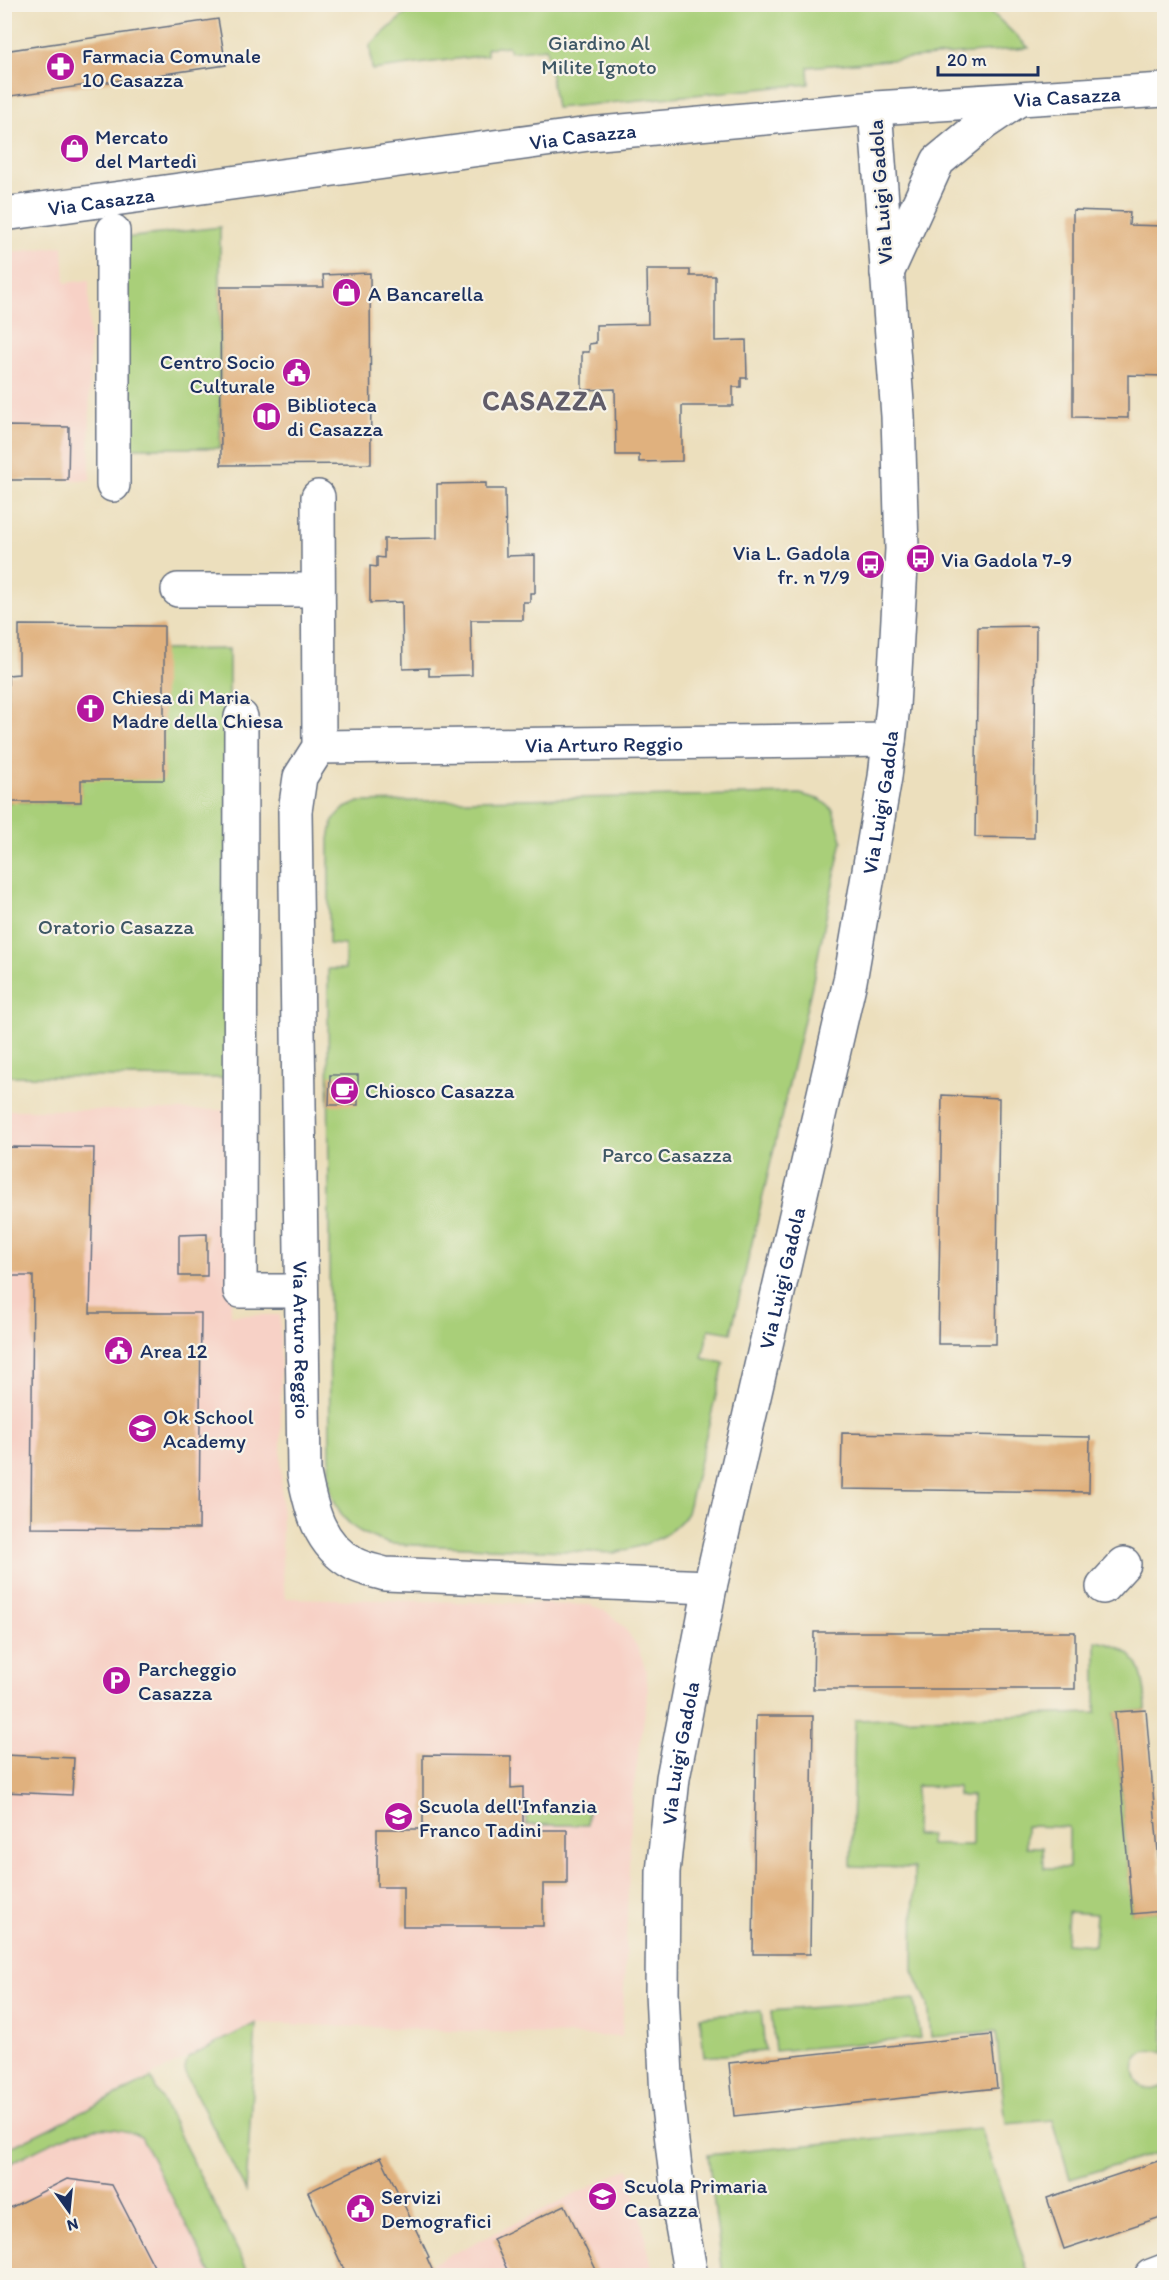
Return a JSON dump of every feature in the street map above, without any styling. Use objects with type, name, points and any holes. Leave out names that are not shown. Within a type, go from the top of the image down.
[{"type":"street","name":"Via Casazza","points":[[4,214],[579,136],[875,108],[1164,90]]},
{"type":"street","name":"Via Luigi Gadola","points":[[886,276],[938,161],[984,123],[1020,99]]},
{"type":"street","name":"Via Luigi Gadola","points":[[691,2276],[681,2220],[667,2098],[662,1992],[663,1872],[673,1778],[710,1587],[850,981],[871,865],[889,740],[902,549],[898,416],[875,108]]},
{"type":"street","points":[[113,231],[113,485]]},
{"type":"street","points":[[318,497],[319,747]]},
{"type":"street","points":[[178,590],[317,590]]},
{"type":"street","points":[[241,717],[240,1291],[292,1291]]},
{"type":"street","name":"Via Arturo Reggio","points":[[710,1587],[385,1574],[354,1564],[328,1543],[311,1512],[304,1473],[295,811],[300,777],[319,747],[889,740]]},
{"type":"street","points":[[1151,2276],[1164,2271]]},
{"type":"shaded area","points":[[63,246],[65,283],[89,280],[90,480],[5,480],[4,253]]},
{"type":"shaded area","points":[[5,1110],[230,1110],[231,1315],[280,1315],[282,1560],[285,1598],[590,1605],[607,1612],[623,1626],[637,1646],[646,1670],[648,1692],[632,1797],[622,2037],[256,2023],[5,2150]]},
{"type":"shaded area","points":[[96,2129],[118,2130],[141,2137],[212,2275],[5,2276],[5,2166],[71,2133]]},
{"type":"shaded area","name":"Scuola Primaria Casazza","points":[[629,2168],[654,2275],[409,2275]]},
{"type":"green space","name":"Giardino Al Milite Ignoto","points":[[983,4],[1029,48],[808,67],[809,84],[556,108],[546,48],[510,52],[508,46],[487,48],[487,55],[372,70],[370,45],[415,5]]},
{"type":"green space","points":[[220,227],[220,448],[126,448],[125,238]]},
{"type":"green space","points":[[4,625],[7,625],[8,709],[4,709]]},
{"type":"green space","name":"Oratorio Casazza","points":[[229,649],[229,1078],[5,1076],[5,802],[80,802],[81,780],[164,650]]},
{"type":"green space","name":"Parco Casazza","points":[[800,794],[821,800],[833,810],[842,840],[812,985],[731,1333],[709,1329],[702,1358],[724,1363],[687,1513],[672,1529],[655,1540],[614,1553],[391,1544],[359,1531],[339,1510],[330,1488],[328,969],[345,969],[345,945],[329,944],[329,839],[333,820],[345,808],[359,802]]},
{"type":"green space","points":[[1096,1641],[1122,1649],[1130,1656],[1137,1664],[1144,1684],[1146,1710],[1115,1713],[1132,1913],[1164,1911],[1164,2053],[1150,2051],[1141,2054],[1136,2061],[1134,2071],[1142,2087],[1152,2089],[1164,2086],[1164,2151],[1070,2179],[1053,2120],[1006,2124],[996,2031],[931,2037],[928,2004],[913,1971],[914,1868],[851,1866],[855,1720],[1096,1713]],"holes":[[[916,1786],[958,1787],[958,1796],[972,1796],[972,1845],[930,1845],[930,1835],[915,1835]],[[1026,1826],[1069,1827],[1069,1868],[1044,1868],[1043,1847],[1026,1847]],[[1068,1912],[1096,1914],[1094,1945],[1066,1943]]]},
{"type":"green space","points":[[526,1809],[588,1809],[587,1825],[526,1825]]},
{"type":"green space","points":[[914,1999],[920,2038],[775,2051],[771,2011]]},
{"type":"green space","points":[[761,2011],[765,2051],[704,2057],[700,2017]]},
{"type":"green space","points":[[256,2023],[246,2191],[185,2069],[188,2058]]},
{"type":"green space","points":[[151,2078],[250,2275],[212,2275],[141,2137],[123,2130],[106,2128],[88,2130],[54,2141],[5,2166],[5,2150]]},
{"type":"green space","points":[[980,2128],[1029,2275],[723,2275],[708,2155]]},
{"type":"building","points":[[218,19],[226,65],[4,97],[4,51]]},
{"type":"building","points":[[1073,210],[1130,212],[1129,225],[1164,226],[1164,376],[1128,375],[1128,418],[1073,417]]},
{"type":"building","points":[[647,270],[690,270],[690,276],[715,276],[715,341],[746,340],[747,378],[741,378],[741,387],[733,387],[733,406],[682,406],[682,461],[639,462],[639,455],[616,455],[615,389],[582,390],[582,352],[589,352],[589,344],[596,343],[596,325],[648,324]]},
{"type":"building","name":"Centro Socio Culturale","points":[[370,273],[371,464],[221,465],[220,287],[324,287],[323,275]]},
{"type":"building","points":[[4,426],[69,427],[68,480],[4,480]]},
{"type":"building","points":[[486,483],[486,489],[505,489],[506,556],[535,555],[535,593],[530,593],[530,602],[523,602],[523,620],[471,620],[472,675],[429,676],[429,668],[403,669],[402,602],[370,603],[370,566],[377,567],[377,557],[384,558],[384,539],[437,538],[437,484]]},
{"type":"building","name":"Chiesa di Maria Madre della Chiesa","points":[[19,625],[164,626],[164,780],[81,780],[81,802],[4,802],[4,709],[8,709],[8,675],[19,674]]},
{"type":"building","points":[[1036,626],[1034,838],[975,837],[978,627]]},
{"type":"building","name":"Chiosco Casazza","points":[[330,1075],[358,1075],[358,1105],[329,1105]]},
{"type":"building","points":[[942,1095],[999,1098],[996,1344],[938,1344]]},
{"type":"building","points":[[7,1147],[94,1148],[90,1313],[201,1313],[199,1529],[31,1528],[33,1276],[5,1276]]},
{"type":"building","points":[[207,1234],[207,1276],[179,1276],[179,1235]]},
{"type":"building","points":[[842,1433],[1090,1437],[1089,1492],[841,1489]]},
{"type":"building","points":[[814,1632],[1075,1632],[1075,1689],[813,1689]]},
{"type":"building","points":[[1146,1710],[1163,1911],[1132,1914],[1115,1712]]},
{"type":"building","points":[[756,1716],[813,1716],[810,1954],[753,1954]]},
{"type":"building","points":[[4,1755],[74,1758],[72,1795],[4,1792]]},
{"type":"building","points":[[423,1755],[511,1756],[511,1788],[523,1787],[523,1830],[567,1830],[567,1884],[543,1884],[543,1926],[403,1926],[403,1887],[377,1887],[377,1829],[423,1829]]},
{"type":"building","points":[[991,2035],[997,2088],[734,2116],[729,2063]]},
{"type":"building","name":"Servizi Demografici","points":[[381,2157],[429,2257],[427,2258],[435,2276],[347,2276],[308,2192]]},
{"type":"building","points":[[1164,2159],[1164,2216],[1064,2249],[1047,2198]]},
{"type":"building","points":[[67,2179],[112,2185],[159,2276],[4,2276],[4,2211]]},
{"type":"building","points":[[565,2205],[599,2276],[510,2276],[493,2239]]},
{"type":"place","name":"Farmacia Comunale 10 Casazza","points":[[61,67]]},
{"type":"place","name":"Mercato del Martedì","points":[[74,148]]},
{"type":"place","name":"A Bancarella","points":[[347,293]]},
{"type":"place","name":"Centro Socio Culturale","points":[[296,373]]},
{"type":"place","name":"Biblioteca di Casazza","points":[[266,416]]},
{"type":"place","name":"Via Gadola 7-9","points":[[920,559]]},
{"type":"place","name":"Via L. Gadola fr. n 7/9","points":[[871,564]]},
{"type":"place","name":"Chiesa di Maria Madre della Chiesa","points":[[91,708]]},
{"type":"place","name":"Chiosco Casazza","points":[[344,1090]]},
{"type":"place","name":"Area 12","points":[[119,1350]]},
{"type":"place","name":"Ok School Academy","points":[[142,1428]]},
{"type":"place","name":"Parcheggio Casazza","points":[[117,1680]]},
{"type":"place","name":"Scuola dell'Infanzia Franco Tadini","points":[[398,1817]]},
{"type":"place","name":"Scuola Primaria Casazza","points":[[603,2197]]},
{"type":"place","name":"Servizi Demografici","points":[[360,2208]]},
{"type":"district","name":"CASAZZA","points":[[545,400]]}]
